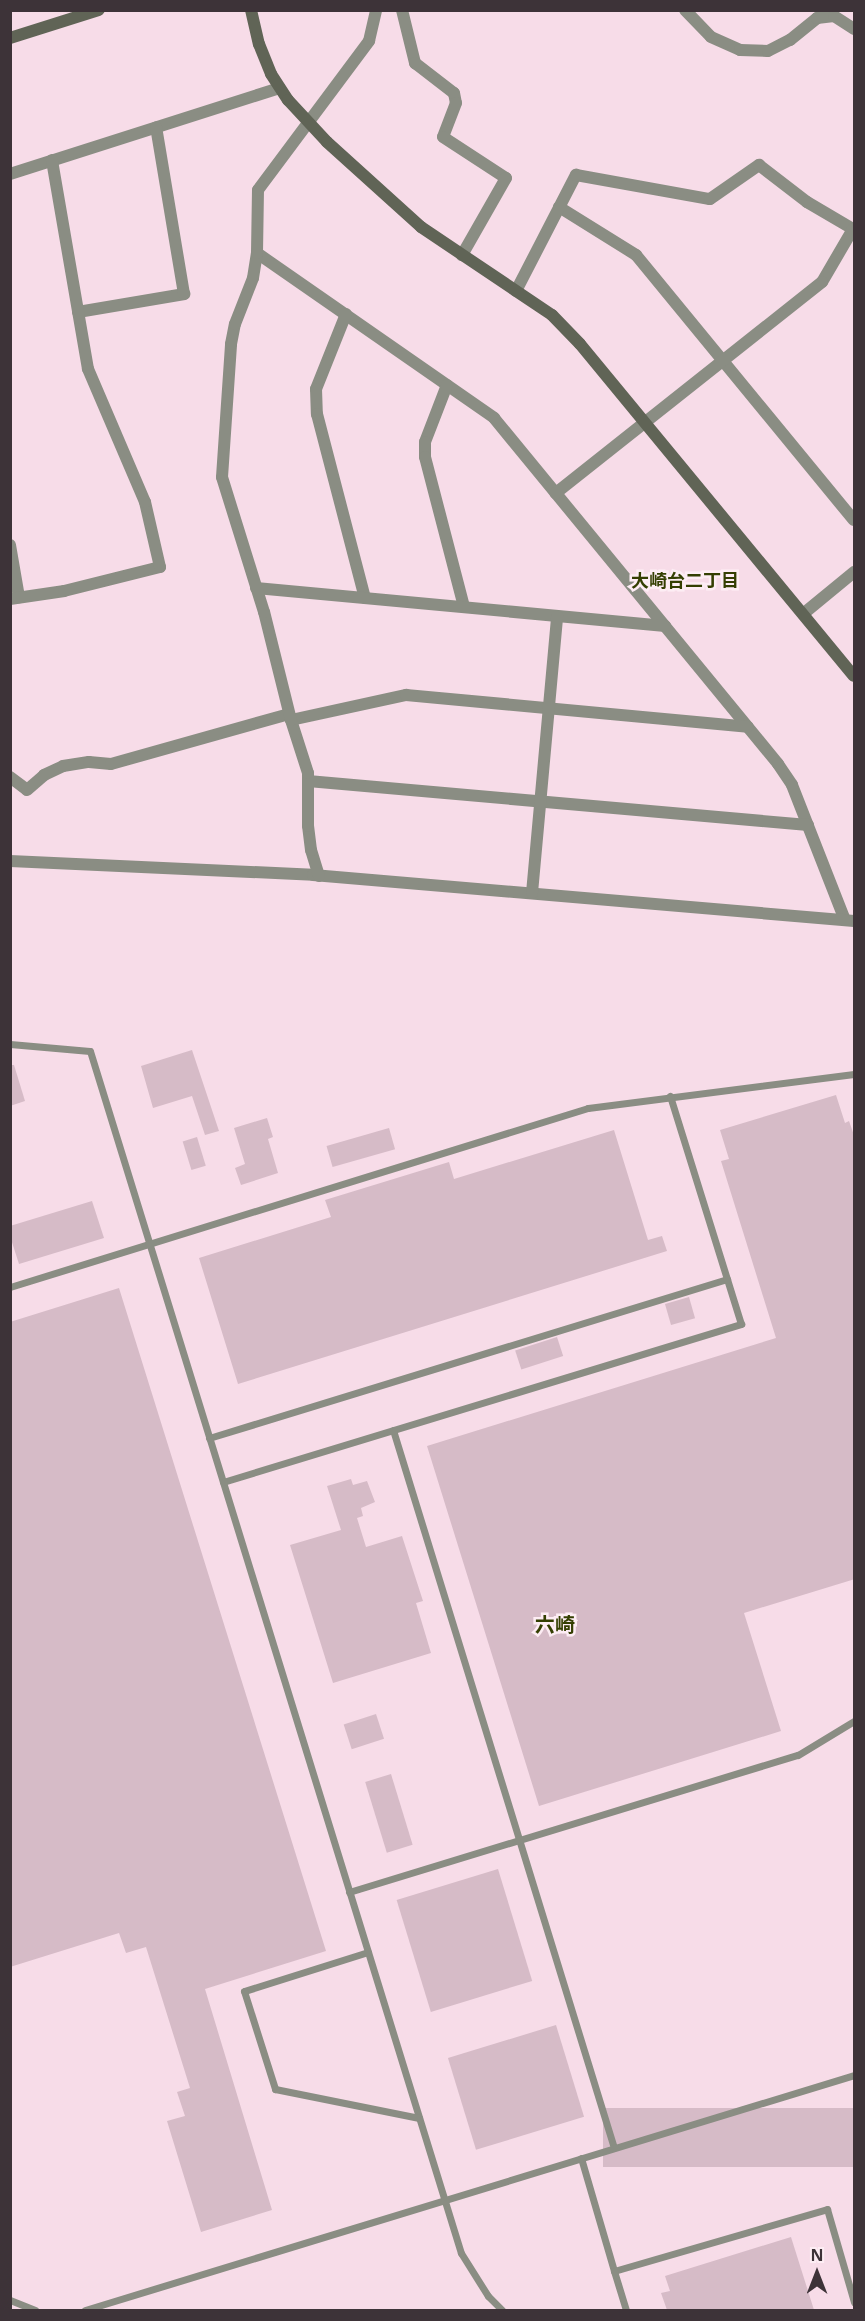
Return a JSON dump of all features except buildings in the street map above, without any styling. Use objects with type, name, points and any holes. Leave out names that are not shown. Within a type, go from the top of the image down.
[{"type":"street","points":[[10,38],[99,10]]},
{"type":"street","points":[[251,10],[259,44],[280,88],[310,124],[421,227],[552,315],[580,344],[855,676]]},
{"type":"street","points":[[319,876],[311,850],[308,826],[308,773],[222,477],[231,344],[235,324],[253,278],[257,253],[258,190],[310,124],[369,41],[373,14],[376,10]]},
{"type":"street","points":[[402,10],[414,63],[454,93],[456,103],[443,137],[506,178],[462,255]]},
{"type":"street","points":[[685,10],[711,37],[740,50],[768,51],[790,40],[817,18],[834,16],[855,28]]},
{"type":"street","points":[[10,174],[280,88]]},
{"type":"street","points":[[78,312],[184,294],[156,127]]},
{"type":"street","points":[[10,544],[15,598],[64,591],[160,567],[145,502],[88,369],[52,160]]},
{"type":"street","points":[[516,291],[576,175],[710,199],[759,165],[807,202],[853,229],[822,282],[556,493]]},
{"type":"street","points":[[559,207],[636,255],[855,520]]},
{"type":"street","points":[[10,861],[319,876],[850,920],[792,785],[748,727],[494,418],[257,253]]},
{"type":"street","points":[[346,314],[316,389],[317,414],[365,598]]},
{"type":"street","points":[[447,385],[425,442],[425,458],[464,607]]},
{"type":"street","points":[[803,614],[855,572]]},
{"type":"street","points":[[256,588],[665,626]]},
{"type":"street","points":[[532,893],[557,616]]},
{"type":"street","points":[[10,777],[27,790],[44,776],[63,766],[89,762],[111,764],[290,717],[406,695],[748,727]]},
{"type":"street","points":[[308,782],[808,825]]},
{"type":"lane","points":[[10,1044],[90,1051],[461,2253],[489,2296],[502,2310]]},
{"type":"lane","points":[[10,1287],[588,1108],[670,1095],[855,1074]]},
{"type":"lane","points":[[223,1482],[741,1324],[670,1095]]},
{"type":"lane","points":[[209,1438],[727,1280]]},
{"type":"lane","points":[[393,1430],[614,2148]]},
{"type":"lane","points":[[349,1892],[798,1755],[855,1721]]},
{"type":"lane","points":[[368,1952],[244,1991],[275,2089],[419,2118]]},
{"type":"lane","points":[[85,2310],[855,2075]]},
{"type":"lane","points":[[581,2158],[626,2310]]},
{"type":"lane","points":[[614,2271],[827,2209],[855,2302]]},
{"type":"lane","points":[[10,2300],[35,2310]]},
{"type":"district","name":"大崎台二丁目","points":[[685,580]]},
{"type":"district","name":"六崎","points":[[555,1624]]}]
